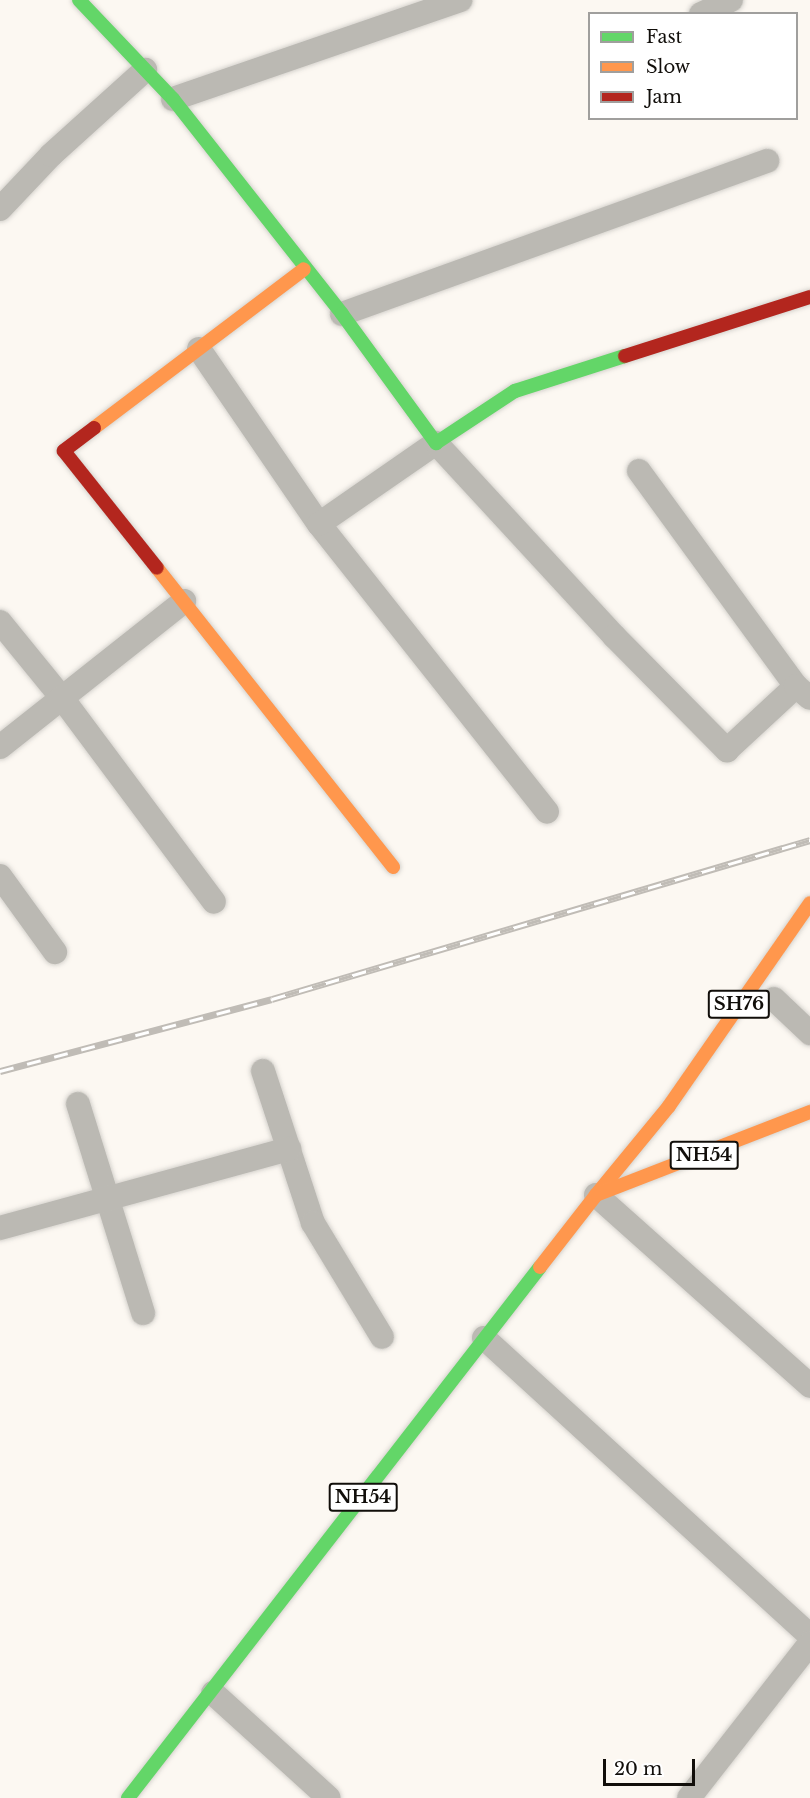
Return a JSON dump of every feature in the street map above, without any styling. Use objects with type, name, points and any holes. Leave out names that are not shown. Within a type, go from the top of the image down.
[{"type":"main road","points":[[79,0],[173,99],[304,269],[342,314],[436,443],[515,391],[810,297]]},
{"type":"main road","points":[[304,269],[64,451],[393,867]]},
{"type":"main road","name":"SH76","points":[[596,1195],[669,1106],[810,903]]},
{"type":"main road","name":"NH54","points":[[128,1798],[213,1693],[596,1195],[810,1112]]},
{"type":"street","points":[[173,99],[460,0]]},
{"type":"street","points":[[705,12],[730,0]]},
{"type":"street","points":[[0,208],[51,154],[145,70]]},
{"type":"street","points":[[342,314],[767,161]]},
{"type":"street","points":[[199,349],[319,524],[547,812]]},
{"type":"street","points":[[319,524],[436,443],[614,636],[727,750],[803,692],[639,471]]},
{"type":"street","points":[[0,747],[184,601]]},
{"type":"street","points":[[0,622],[62,698],[214,902]]},
{"type":"street","points":[[0,876],[55,952]]},
{"type":"street","points":[[774,999],[810,1033]]},
{"type":"street","points":[[263,1071],[314,1223],[382,1337]]},
{"type":"street","points":[[78,1104],[143,1313]]},
{"type":"street","points":[[0,1228],[289,1149]]},
{"type":"street","points":[[596,1195],[810,1386]]},
{"type":"street","points":[[484,1338],[810,1636]]},
{"type":"street","points":[[689,1798],[810,1643]]},
{"type":"street","points":[[213,1693],[329,1798]]},
{"type":"railway","points":[[0,1071],[272,999],[810,840]]},
{"type":"traffic: fast","points":[[79,0],[173,99],[342,314],[436,443],[515,391],[625,356]]},
{"type":"traffic: fast","points":[[128,1798],[540,1267]]},
{"type":"traffic: slow","points":[[94,428],[304,269]]},
{"type":"traffic: slow","points":[[157,568],[393,867]]},
{"type":"traffic: slow","points":[[596,1195],[669,1106],[810,903]]},
{"type":"traffic: slow","points":[[540,1267],[596,1195],[810,1112]]},
{"type":"traffic: jam","points":[[625,356],[810,297]]},
{"type":"traffic: jam","points":[[94,428],[64,451],[157,568]]}]
